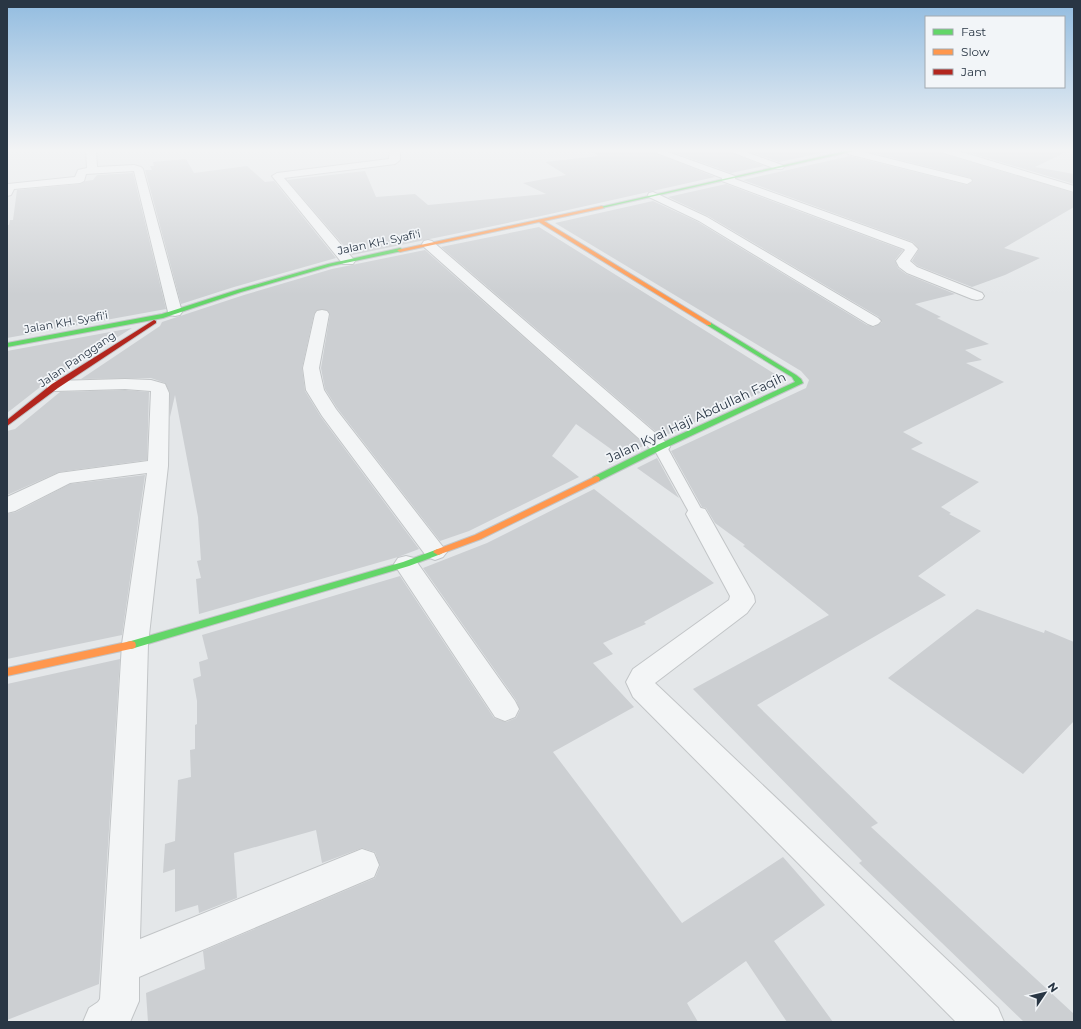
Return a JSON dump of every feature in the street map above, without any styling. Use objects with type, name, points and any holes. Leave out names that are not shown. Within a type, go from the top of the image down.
[{"type":"main road","name":"Jalan KH. Syafi'i","points":[[7,345],[163,316],[239,291],[348,261],[541,221],[636,199]]},
{"type":"main road","name":"Jalan Kyai Haji Abdullah Faqih","points":[[7,672],[136,644],[406,564],[478,536],[660,447],[799,382],[799,380],[541,221]]},
{"type":"main road","name":"Jalan Panggang","points":[[7,424],[55,386],[163,316]]},
{"type":"street","points":[[146,199],[175,312]]},
{"type":"street","points":[[296,199],[348,261]]},
{"type":"street","points":[[662,199],[703,218],[873,321]]},
{"type":"street","points":[[784,199],[908,246],[912,249],[903,261],[904,264],[912,270],[977,296]]},
{"type":"street","points":[[428,244],[660,447]]},
{"type":"street","points":[[322,314],[310,368],[315,390],[329,412],[435,552]]},
{"type":"street","points":[[55,386],[138,384],[160,388],[158,466],[136,644],[121,966],[117,1007],[112,1016],[102,1022]]},
{"type":"street","points":[[7,506],[66,477],[158,466]]},
{"type":"street","points":[[697,514],[742,596],[742,602],[738,607],[643,677],[640,682],[642,689],[984,1022]]},
{"type":"street","points":[[406,564],[505,709]]},
{"type":"street","points":[[121,966],[362,865]]},
{"type":"lane","points":[[660,447],[697,514]]},
{"type":"building","points":[[16,199],[139,199],[166,309],[7,338],[7,225],[9,225],[10,220],[13,220]]},
{"type":"building","points":[[153,199],[289,199],[336,258],[234,287],[181,304]]},
{"type":"building","points":[[303,199],[421,199],[428,205],[492,199],[617,199],[352,255]]},
{"type":"building","points":[[672,199],[766,199],[903,250],[895,260],[898,268],[906,274],[955,294],[915,304],[941,317],[937,318],[989,344],[965,350],[982,360],[966,363],[1004,382],[903,432],[923,443],[911,449],[979,482],[941,507],[951,513],[949,514],[981,531],[918,576],[946,595],[757,705],[878,823],[871,827],[1074,1014],[1074,1022],[1024,1022],[859,863],[862,861],[693,689],[829,615],[743,546],[745,545],[715,523],[706,508],[702,507],[671,451],[806,388],[809,380],[801,371],[555,223],[653,201],[698,222],[867,325],[874,327],[882,322],[879,317],[708,216]]},
{"type":"building","points":[[795,199],[1074,199],[1074,207],[1004,248],[1040,258],[1005,275],[972,287],[918,266],[912,261],[919,249],[913,242]]},
{"type":"building","points":[[539,227],[786,381],[662,437],[441,247]]},
{"type":"building","points":[[425,250],[645,445],[622,457],[576,424],[552,456],[579,477],[469,531],[440,541],[337,408],[325,389],[321,368],[330,314],[327,310],[317,310],[314,314],[302,368],[305,391],[321,417],[419,549],[398,557],[199,614],[196,579],[201,578],[197,561],[201,560],[198,517],[175,395],[170,417],[170,393],[165,383],[151,378],[81,379],[160,326],[162,322],[244,295],[332,269]]},
{"type":"building","points":[[132,328],[48,381],[7,413],[7,351]]},
{"type":"building","points":[[125,390],[149,392],[147,460],[59,472],[7,495],[7,431],[15,429],[60,392]]},
{"type":"building","points":[[657,458],[679,498],[637,468]]},
{"type":"building","points":[[145,475],[122,635],[7,659],[7,514],[16,512],[70,484]]},
{"type":"building","points":[[594,489],[714,583],[644,622],[646,624],[603,643],[613,654],[593,663],[634,707],[553,752],[682,923],[783,857],[825,905],[774,941],[833,1022],[787,1022],[746,961],[687,1003],[698,1022],[148,1022],[146,993],[205,969],[203,951],[375,878],[380,866],[375,852],[362,848],[322,863],[316,830],[234,853],[237,898],[199,913],[198,905],[175,912],[175,869],[163,873],[165,844],[175,841],[178,780],[191,777],[190,750],[195,749],[195,725],[197,724],[197,701],[193,679],[201,676],[199,662],[208,659],[202,635],[400,576],[494,718],[506,722],[516,718],[520,710],[516,700],[423,568],[487,543]]},
{"type":"building","points":[[977,609],[1044,633],[1045,630],[1074,642],[1074,721],[1023,774],[888,678]]},
{"type":"building","points":[[120,659],[99,984],[7,1020],[7,684]]},
{"type":"traffic: fast","points":[[602,207],[638,199]]},
{"type":"traffic: fast","points":[[7,345],[163,316],[239,291],[330,265],[400,250]]},
{"type":"traffic: fast","points":[[596,479],[660,447],[799,383],[799,380],[794,376],[709,324]]},
{"type":"traffic: fast","points":[[131,645],[406,564],[438,552]]},
{"type":"traffic: slow","points":[[400,250],[602,207]]},
{"type":"traffic: slow","points":[[541,221],[709,324]]},
{"type":"traffic: slow","points":[[438,552],[478,537],[596,479]]},
{"type":"traffic: slow","points":[[7,672],[131,645]]},
{"type":"traffic: jam","points":[[7,424],[55,386],[154,322]]}]
